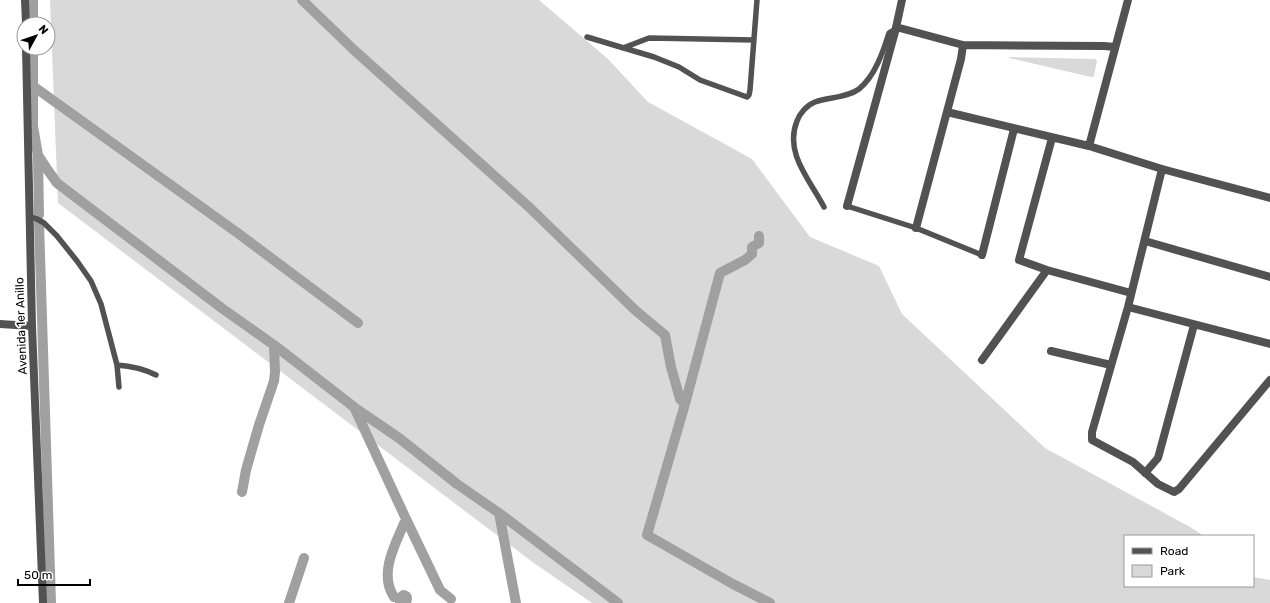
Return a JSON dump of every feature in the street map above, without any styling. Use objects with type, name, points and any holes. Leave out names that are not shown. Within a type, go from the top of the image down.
[{"type":"street","points":[[25,0],[26,16]]},
{"type":"street","points":[[847,206],[896,29],[902,0]]},
{"type":"street","points":[[1089,146],[1128,0]]},
{"type":"street","points":[[896,29],[963,45],[1104,46],[1115,48]]},
{"type":"street","points":[[916,228],[961,59],[963,45]]},
{"type":"street","name":"Avenida 1er Anillo","points":[[26,56],[32,326],[43,603]]},
{"type":"street","points":[[947,112],[1089,146],[1162,169],[1270,198]]},
{"type":"street","points":[[982,255],[1014,129]]},
{"type":"street","points":[[1052,138],[1019,260],[1047,270],[1131,293]]},
{"type":"street","points":[[1162,169],[1128,307],[1092,432],[1092,440],[1133,462],[1158,484],[1174,492],[1179,489],[1270,380]]},
{"type":"street","points":[[1145,240],[1270,277]]},
{"type":"street","points":[[982,360],[1047,270]]},
{"type":"street","points":[[1128,307],[1270,344]]},
{"type":"street","points":[[0,324],[32,326]]},
{"type":"street","points":[[1145,473],[1158,458],[1194,325]]},
{"type":"street","points":[[1051,351],[1110,366]]},
{"type":"lane","points":[[587,37],[654,57],[679,68],[700,80],[747,97],[750,90],[757,0]]},
{"type":"lane","points":[[824,207],[812,185],[802,172],[796,157],[793,138],[795,124],[799,115],[814,102],[848,95],[859,89],[878,64],[889,33],[896,29]]},
{"type":"lane","points":[[623,48],[649,38],[754,40]]},
{"type":"lane","points":[[847,206],[916,228],[982,255]]},
{"type":"lane","points":[[30,217],[44,223],[57,236],[77,260],[91,281],[101,304],[117,365],[119,387]]},
{"type":"lane","points":[[117,365],[129,366],[156,375]]},
{"type":"green space","points":[[50,0],[539,0],[608,59],[648,102],[752,159],[810,237],[879,266],[902,314],[1045,448],[1202,535],[1124,535],[1124,587],[1254,587],[1254,577],[1270,580],[1270,603],[592,603],[531,561],[58,203],[52,56],[56,56],[56,16],[51,16]]},
{"type":"green space","points":[[1009,57],[1095,59],[1097,61],[1094,76],[1091,77]]},
{"type":"shaded area","points":[[402,590],[411,594],[411,603],[395,603],[395,595]]},
{"type":"waterway","points":[[33,0],[33,16]]},
{"type":"waterway","points":[[302,0],[354,50],[529,207],[635,310],[665,335],[671,367],[680,399],[685,404]]},
{"type":"waterway","points":[[33,56],[33,126],[38,155],[57,183],[223,309],[278,348],[354,407],[406,519],[390,558],[388,568],[390,588],[394,597]]},
{"type":"waterway","points":[[33,86],[239,234],[358,323]]},
{"type":"waterway","points":[[38,155],[39,215]]},
{"type":"waterway","points":[[39,223],[51,603]]},
{"type":"waterway","points":[[759,236],[759,243],[752,247],[752,254],[745,260],[720,273],[685,404],[647,535],[731,583],[770,603]]},
{"type":"waterway","points":[[242,492],[246,470],[274,381],[274,345]]},
{"type":"waterway","points":[[355,408],[399,438],[457,484],[499,513],[618,603]]},
{"type":"waterway","points":[[499,513],[516,603]]},
{"type":"waterway","points":[[406,519],[440,590],[451,599]]},
{"type":"waterway","points":[[289,603],[304,558]]}]
